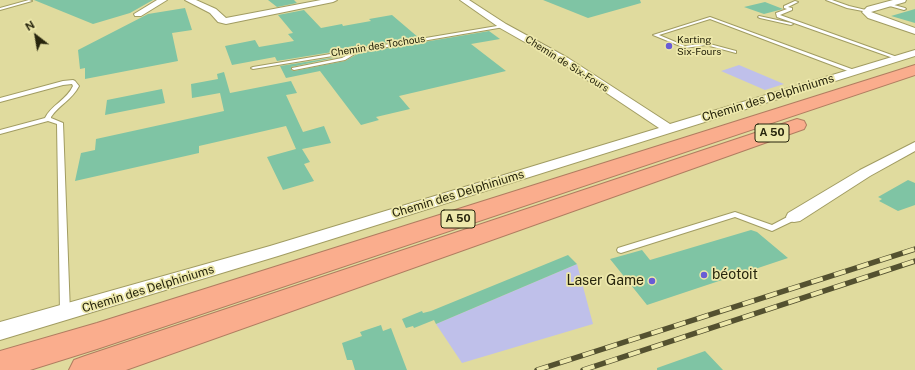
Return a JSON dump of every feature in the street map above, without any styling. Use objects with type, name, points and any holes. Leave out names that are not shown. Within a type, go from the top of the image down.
[{"type":"highway","name":"A 50","points":[[0,365],[104,333],[906,64]]},
{"type":"highway","name":"A 50","points":[[85,370],[915,84]]},
{"type":"street","points":[[138,14],[163,0]]},
{"type":"street","points":[[189,0],[213,11],[221,20],[226,21],[333,0]]},
{"type":"street","name":"Chemin de Six-Fours","points":[[464,0],[503,26],[564,60],[669,129]]},
{"type":"street","points":[[903,4],[887,4],[866,12],[871,16],[915,31]]},
{"type":"street","name":"Chemin des Delphiniums","points":[[0,331],[279,250],[855,72],[906,64],[915,53]]},
{"type":"street","points":[[794,217],[865,173],[915,146]]},
{"type":"lane","points":[[828,0],[848,7],[868,10]]},
{"type":"lane","points":[[0,9],[30,1]]},
{"type":"lane","points":[[796,2],[785,7],[791,9],[777,14],[803,26],[906,64]]},
{"type":"lane","points":[[760,17],[776,22],[803,26]]},
{"type":"lane","points":[[734,52],[706,44],[685,47],[655,35],[710,18],[855,72]]},
{"type":"lane","name":"Chemin des Tochous","points":[[253,68],[345,52],[356,52],[503,26]]},
{"type":"lane","points":[[294,69],[343,59],[356,52]]},
{"type":"lane","points":[[0,100],[63,83],[73,82],[76,86],[74,92],[66,101],[51,112],[48,119]]},
{"type":"lane","points":[[0,132],[48,119],[60,123],[65,313]]},
{"type":"lane","points":[[621,250],[735,214],[772,228],[794,217]]},
{"type":"shaded area","points":[[739,65],[784,84],[765,90],[721,71]]},
{"type":"shaded area","points":[[577,264],[593,324],[462,363],[436,324]]},
{"type":"building","points":[[34,0],[153,0],[130,13],[93,24]]},
{"type":"building","points":[[268,0],[294,0],[297,3],[277,7]]},
{"type":"building","points":[[543,0],[640,0],[641,3],[588,18]]},
{"type":"building","points":[[765,2],[783,9],[764,14],[744,7]]},
{"type":"building","points":[[185,8],[192,30],[172,33],[178,61],[85,79],[85,68],[80,69],[78,50],[148,14]]},
{"type":"building","points":[[915,9],[915,23],[891,16]]},
{"type":"building","points":[[304,10],[321,28],[371,21],[369,19],[392,15],[419,38],[277,61],[275,57],[232,65],[225,46],[255,40],[259,47],[294,41],[288,34],[293,33],[278,15]]},
{"type":"building","points":[[489,31],[500,39],[471,44],[506,71],[399,96],[410,109],[376,117],[379,120],[361,125],[320,71],[286,78],[280,66],[343,56],[291,67],[291,70],[294,71],[345,61],[359,53]]},
{"type":"building","points":[[224,72],[230,93],[291,81],[297,93],[286,95],[303,132],[324,126],[331,143],[302,149],[310,162],[304,164],[314,181],[283,190],[267,157],[296,149],[286,126],[199,146],[199,153],[75,181],[81,153],[95,150],[96,139],[224,111],[220,93],[192,98],[191,84],[218,79],[217,74]]},
{"type":"building","points":[[162,89],[165,103],[105,115],[107,100]]},
{"type":"building","points":[[908,180],[915,183],[915,205],[898,211],[879,201],[882,199],[878,197]]},
{"type":"building","name":"béotoit","points":[[751,230],[757,232],[788,258],[647,305],[610,259],[642,250],[650,260]]},
{"type":"building","points":[[568,255],[577,264],[436,324],[434,320],[414,328],[413,326],[406,328],[402,319],[422,311],[423,313],[431,311]]},
{"type":"building","points":[[381,325],[383,331],[391,328],[407,370],[355,370],[352,360],[347,360],[342,343],[362,336],[360,332]]},
{"type":"building","points":[[705,351],[723,370],[657,370],[657,368]]},
{"type":"railway","points":[[537,370],[915,249]]},
{"type":"railway","points":[[583,370],[915,261]]},
{"type":"place","name":"Karting Six-Fours","points":[[669,46]]},
{"type":"place","name":"béotoit","points":[[704,275]]},
{"type":"place","name":"Laser Game","points":[[652,281]]}]
